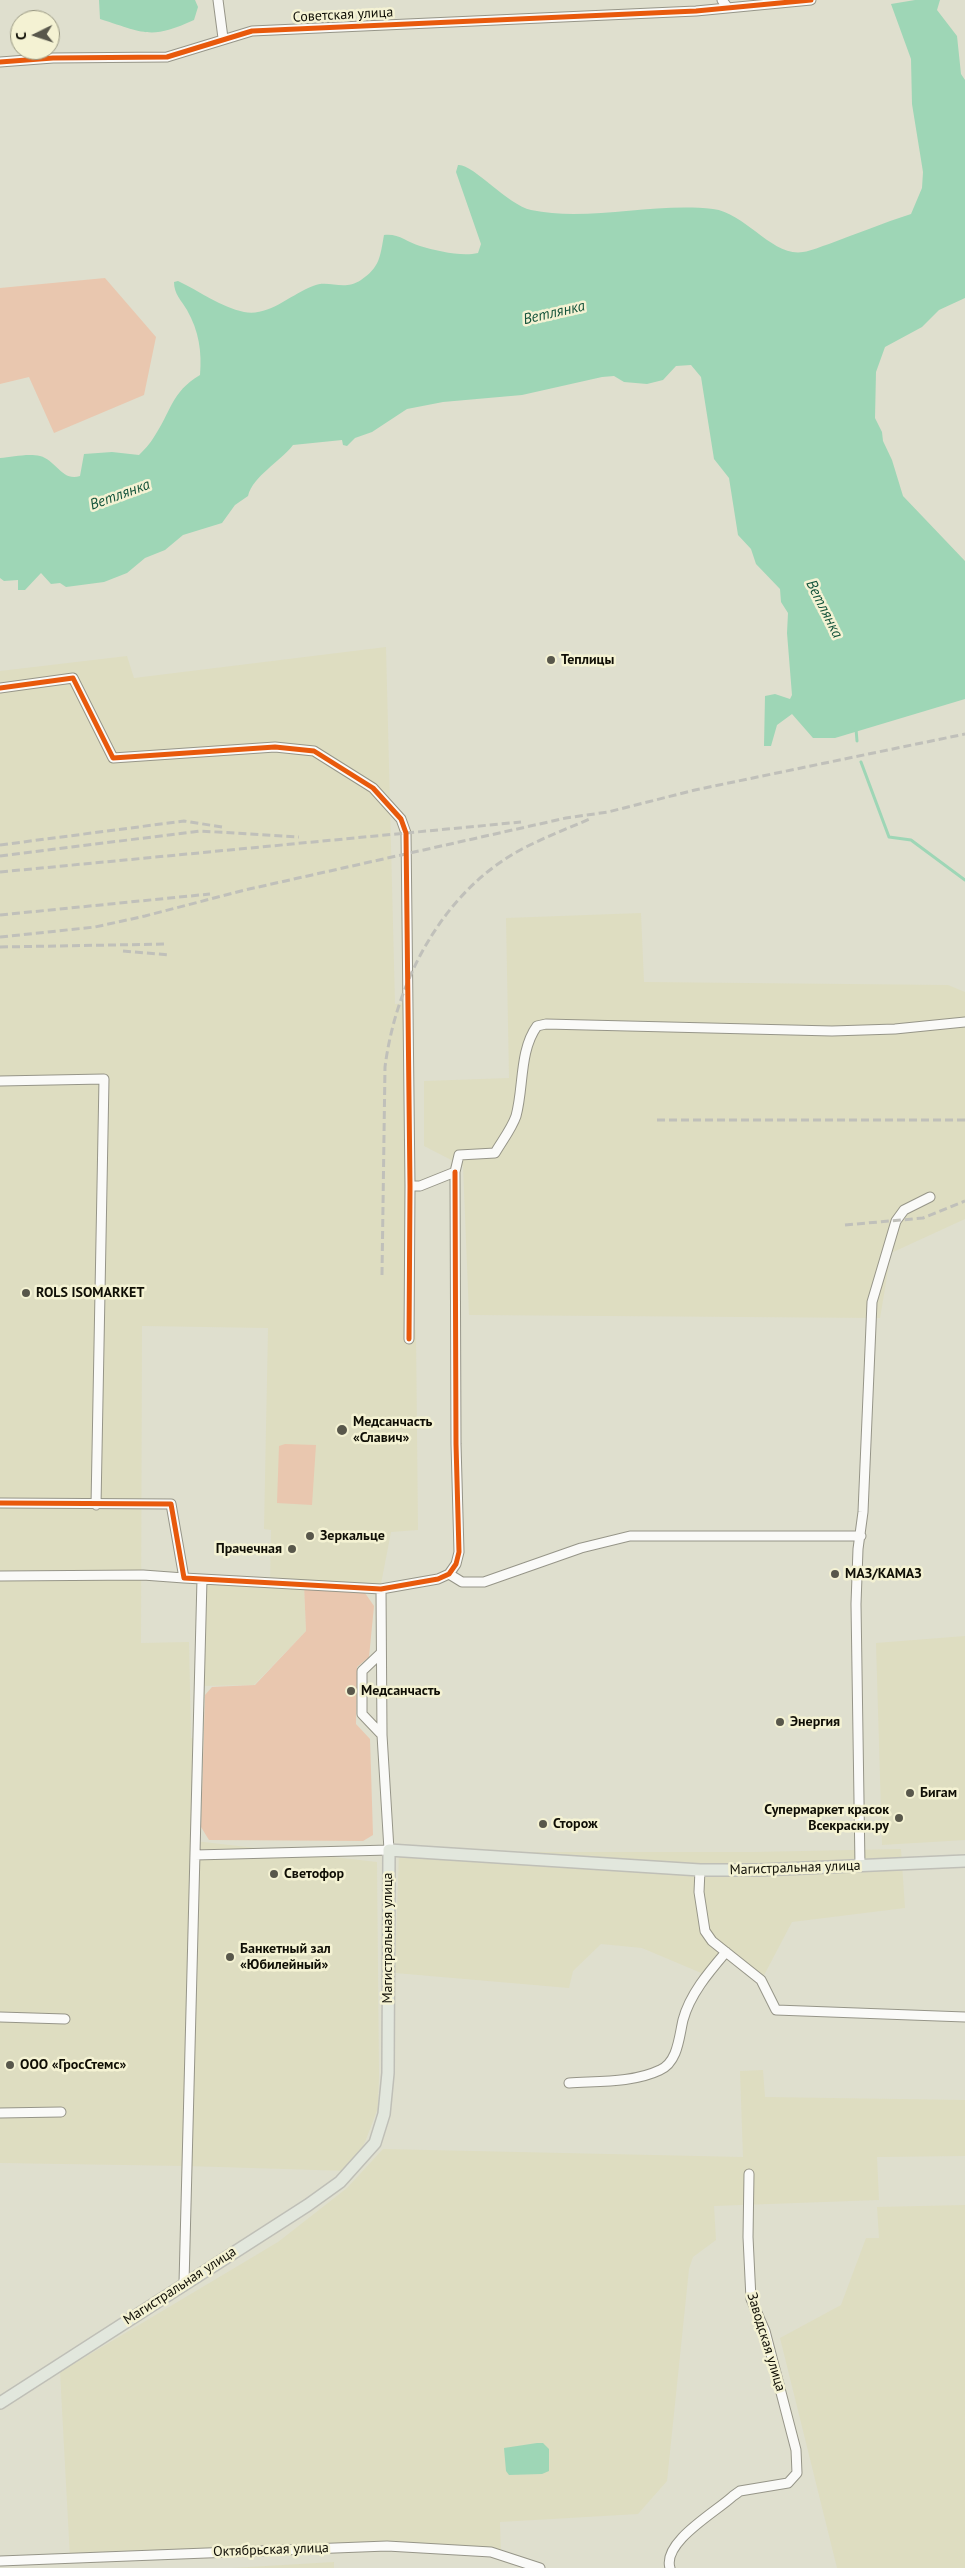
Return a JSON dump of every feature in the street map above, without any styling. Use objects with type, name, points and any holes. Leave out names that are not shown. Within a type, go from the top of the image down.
[{"type":"main road","name":"Магистральная улица","points":[[0,2403],[308,2205],[340,2182],[375,2143],[384,2114],[388,2074],[389,1850],[700,1870],[760,1870],[965,1861]]},
{"type":"street","points":[[218,0],[224,38]]},
{"type":"street","points":[[722,0],[728,8]]},
{"type":"street","name":"Советская улица","points":[[0,62],[53,58],[167,58],[224,38],[252,31],[728,8],[811,0]]},
{"type":"street","points":[[0,688],[73,678],[113,758],[275,747],[314,751],[374,788],[401,819],[406,833],[410,1186],[409,1339]]},
{"type":"street","points":[[0,1576],[143,1575],[380,1589],[438,1579],[449,1574],[456,1564],[459,1552],[456,1444],[455,1172],[459,1155],[495,1153],[515,1119],[521,1094],[526,1045],[537,1026],[546,1024],[849,1031],[965,1022]]},
{"type":"street","points":[[0,1081],[104,1079],[96,1505]]},
{"type":"street","points":[[410,1186],[420,1186],[455,1172]]},
{"type":"street","points":[[860,1866],[856,1604],[872,1302],[896,1221],[904,1210],[930,1197]]},
{"type":"street","points":[[0,1503],[171,1504],[184,1578]]},
{"type":"street","points":[[449,1574],[462,1582],[484,1582],[581,1548],[630,1536],[861,1536]]},
{"type":"street","points":[[184,2283],[202,1579]]},
{"type":"street","points":[[195,1855],[389,1850],[382,1734],[380,1589]]},
{"type":"street","points":[[381,1654],[362,1671],[362,1714],[382,1734]]},
{"type":"street","points":[[700,1870],[699,1892],[705,1931],[712,1941],[761,1980],[776,2010],[965,2017]]},
{"type":"street","points":[[569,2083],[616,2079],[662,2070],[678,2048],[687,2007],[708,1973],[726,1952]]},
{"type":"street","points":[[0,2017],[65,2018]]},
{"type":"street","points":[[0,2113],[61,2112]]},
{"type":"street","name":"Заводская улица","points":[[670,2568],[670,2556],[678,2540],[740,2491],[780,2485],[794,2478],[798,2465],[796,2450],[764,2331],[752,2307],[748,2284],[749,2174]]},
{"type":"street","name":"Октябрьская улица","points":[[0,2561],[387,2546],[491,2552],[540,2568]]},
{"type":"shaded area","points":[[105,278],[156,337],[144,395],[54,433],[29,377],[0,384],[0,288]]},
{"type":"shaded area","points":[[386,647],[395,1004],[405,1003],[405,1329],[416,1330],[418,1530],[391,1532],[380,1589],[304,1585],[306,1631],[254,1685],[199,1686],[202,1579],[270,1583],[271,1530],[264,1529],[268,1328],[142,1326],[141,1643],[189,1642],[191,1738],[196,1738],[186,2166],[0,2163],[0,671],[127,656],[134,678]]},
{"type":"shaded area","points":[[641,913],[644,982],[948,985],[965,992],[965,1219],[891,1253],[880,1318],[469,1315],[463,1166],[424,1146],[424,1081],[509,1078],[506,918]]},
{"type":"shaded area","points":[[285,1444],[316,1445],[312,1505],[277,1503],[279,1446]]},
{"type":"shaded area","points":[[304,1585],[365,1593],[374,1606],[369,1657],[357,1667],[356,1724],[370,1739],[373,1835],[363,1841],[209,1840],[201,1827],[205,1695],[212,1687],[255,1685],[306,1631]]},
{"type":"shaded area","points":[[965,1636],[965,1840],[882,1845],[876,1643]]},
{"type":"shaded area","points":[[195,1841],[377,1862],[378,2108],[365,2142],[349,2171],[187,2166]]},
{"type":"shaded area","points":[[901,1849],[905,1908],[792,1922],[761,1981],[726,1952],[706,1975],[642,1948],[601,1944],[573,1971],[569,1988],[395,1973],[399,1852],[754,1852]]},
{"type":"shaded area","points":[[763,2070],[765,2097],[965,2100],[965,2156],[877,2157],[879,2200],[714,2206],[716,2240],[693,2257],[689,2269],[667,2481],[638,2514],[500,2522],[501,2555],[387,2546],[70,2558],[60,2372],[278,2242],[347,2188],[383,2149],[743,2157],[740,2071]]},
{"type":"shaded area","points":[[965,2205],[965,2568],[837,2568],[780,2338],[841,2305],[866,2238],[879,2238],[877,2207]]},
{"type":"shaded area","points":[[334,2562],[334,2568],[232,2568]]},
{"type":"water","points":[[99,0],[195,0],[198,7],[194,20],[167,30],[147,32],[100,19]]},
{"type":"water","points":[[915,0],[940,0],[937,10],[957,36],[961,74],[965,80],[965,298],[939,310],[922,327],[885,347],[876,372],[875,418],[882,432],[883,441],[892,460],[903,496],[965,561],[965,699],[835,738],[813,738],[792,714],[777,725],[771,746],[764,746],[765,696],[775,694],[790,699],[792,695],[787,633],[788,613],[781,602],[780,589],[756,564],[751,549],[738,535],[729,478],[714,459],[701,377],[691,365],[676,366],[663,380],[647,384],[624,382],[614,376],[602,377],[522,395],[443,402],[407,409],[372,432],[355,438],[347,446],[343,445],[342,440],[293,445],[255,482],[248,496],[235,505],[222,523],[183,535],[165,550],[145,558],[127,573],[104,582],[66,587],[60,583],[51,584],[41,573],[25,590],[18,590],[18,580],[4,581],[0,578],[0,458],[25,455],[40,456],[46,458],[68,476],[74,477],[80,476],[84,454],[112,452],[139,455],[160,428],[177,395],[200,375],[200,350],[197,334],[191,318],[177,293],[174,282],[178,281],[235,310],[253,313],[271,308],[319,284],[348,285],[361,280],[376,266],[384,235],[398,237],[420,246],[457,254],[478,253],[481,244],[456,172],[458,165],[472,170],[512,201],[531,210],[575,214],[668,208],[713,209],[737,218],[770,242],[792,252],[813,250],[911,214],[922,188],[923,172],[912,104],[911,59],[891,4]]},
{"type":"water","points":[[543,2443],[549,2449],[549,2471],[542,2474],[509,2475],[506,2471],[504,2448]]},
{"type":"waterway","name":"Ветлянка","points":[[856,729],[857,741]]},
{"type":"waterway","name":"Ветлянка","points":[[861,762],[889,837],[911,840],[965,880]]},
{"type":"railway","points":[[0,937],[95,927],[245,890],[566,818],[608,812],[695,790],[965,734]]},
{"type":"railway","points":[[382,1275],[385,1067],[391,1035],[412,971],[428,941],[447,914],[469,889],[494,867],[522,849],[592,818]]},
{"type":"railway","points":[[0,845],[184,821],[222,827]]},
{"type":"railway","points":[[0,872],[521,822]]},
{"type":"railway","points":[[0,856],[200,831],[299,837]]},
{"type":"railway","points":[[0,915],[210,894]]},
{"type":"railway","points":[[0,947],[168,944]]},
{"type":"railway","points":[[123,951],[169,955]]},
{"type":"railway","points":[[657,1120],[965,1120]]},
{"type":"railway","points":[[845,1225],[923,1218],[965,1201]]},
{"type":"cycle path","points":[[0,62],[53,58],[167,57],[252,31],[696,11],[811,0]]},
{"type":"cycle path","points":[[0,688],[73,678],[113,758],[275,747],[314,751],[373,788],[401,819],[406,833],[410,1186],[409,1339]]},
{"type":"cycle path","points":[[0,1503],[171,1504],[184,1578],[381,1589],[438,1579],[449,1574],[456,1564],[459,1552],[456,1444],[455,1172]]},
{"type":"place","name":"Теплицы","points":[[551,660]]},
{"type":"place","name":"ROLS ISOMARKET","points":[[26,1293]]},
{"type":"place","name":"Медсанчасть «Славич»","points":[[342,1430]]},
{"type":"place","name":"Зеркальце","points":[[310,1536]]},
{"type":"place","name":"Прачечная","points":[[292,1549]]},
{"type":"place","name":"МАЗ/КАМАЗ","points":[[835,1574]]},
{"type":"place","name":"Медсанчасть","points":[[351,1691]]},
{"type":"place","name":"Энергия","points":[[780,1722]]},
{"type":"place","name":"Бигам","points":[[910,1793]]},
{"type":"place","name":"Супермаркет красок Всекраски.ру","points":[[899,1818]]},
{"type":"place","name":"Сторож","points":[[543,1824]]},
{"type":"place","name":"Светофор","points":[[274,1874]]},
{"type":"place","name":"Банкетный зал «Юбилейный»","points":[[230,1957]]},
{"type":"place","name":"ООО «ГросСтемс»","points":[[10,2065]]}]
